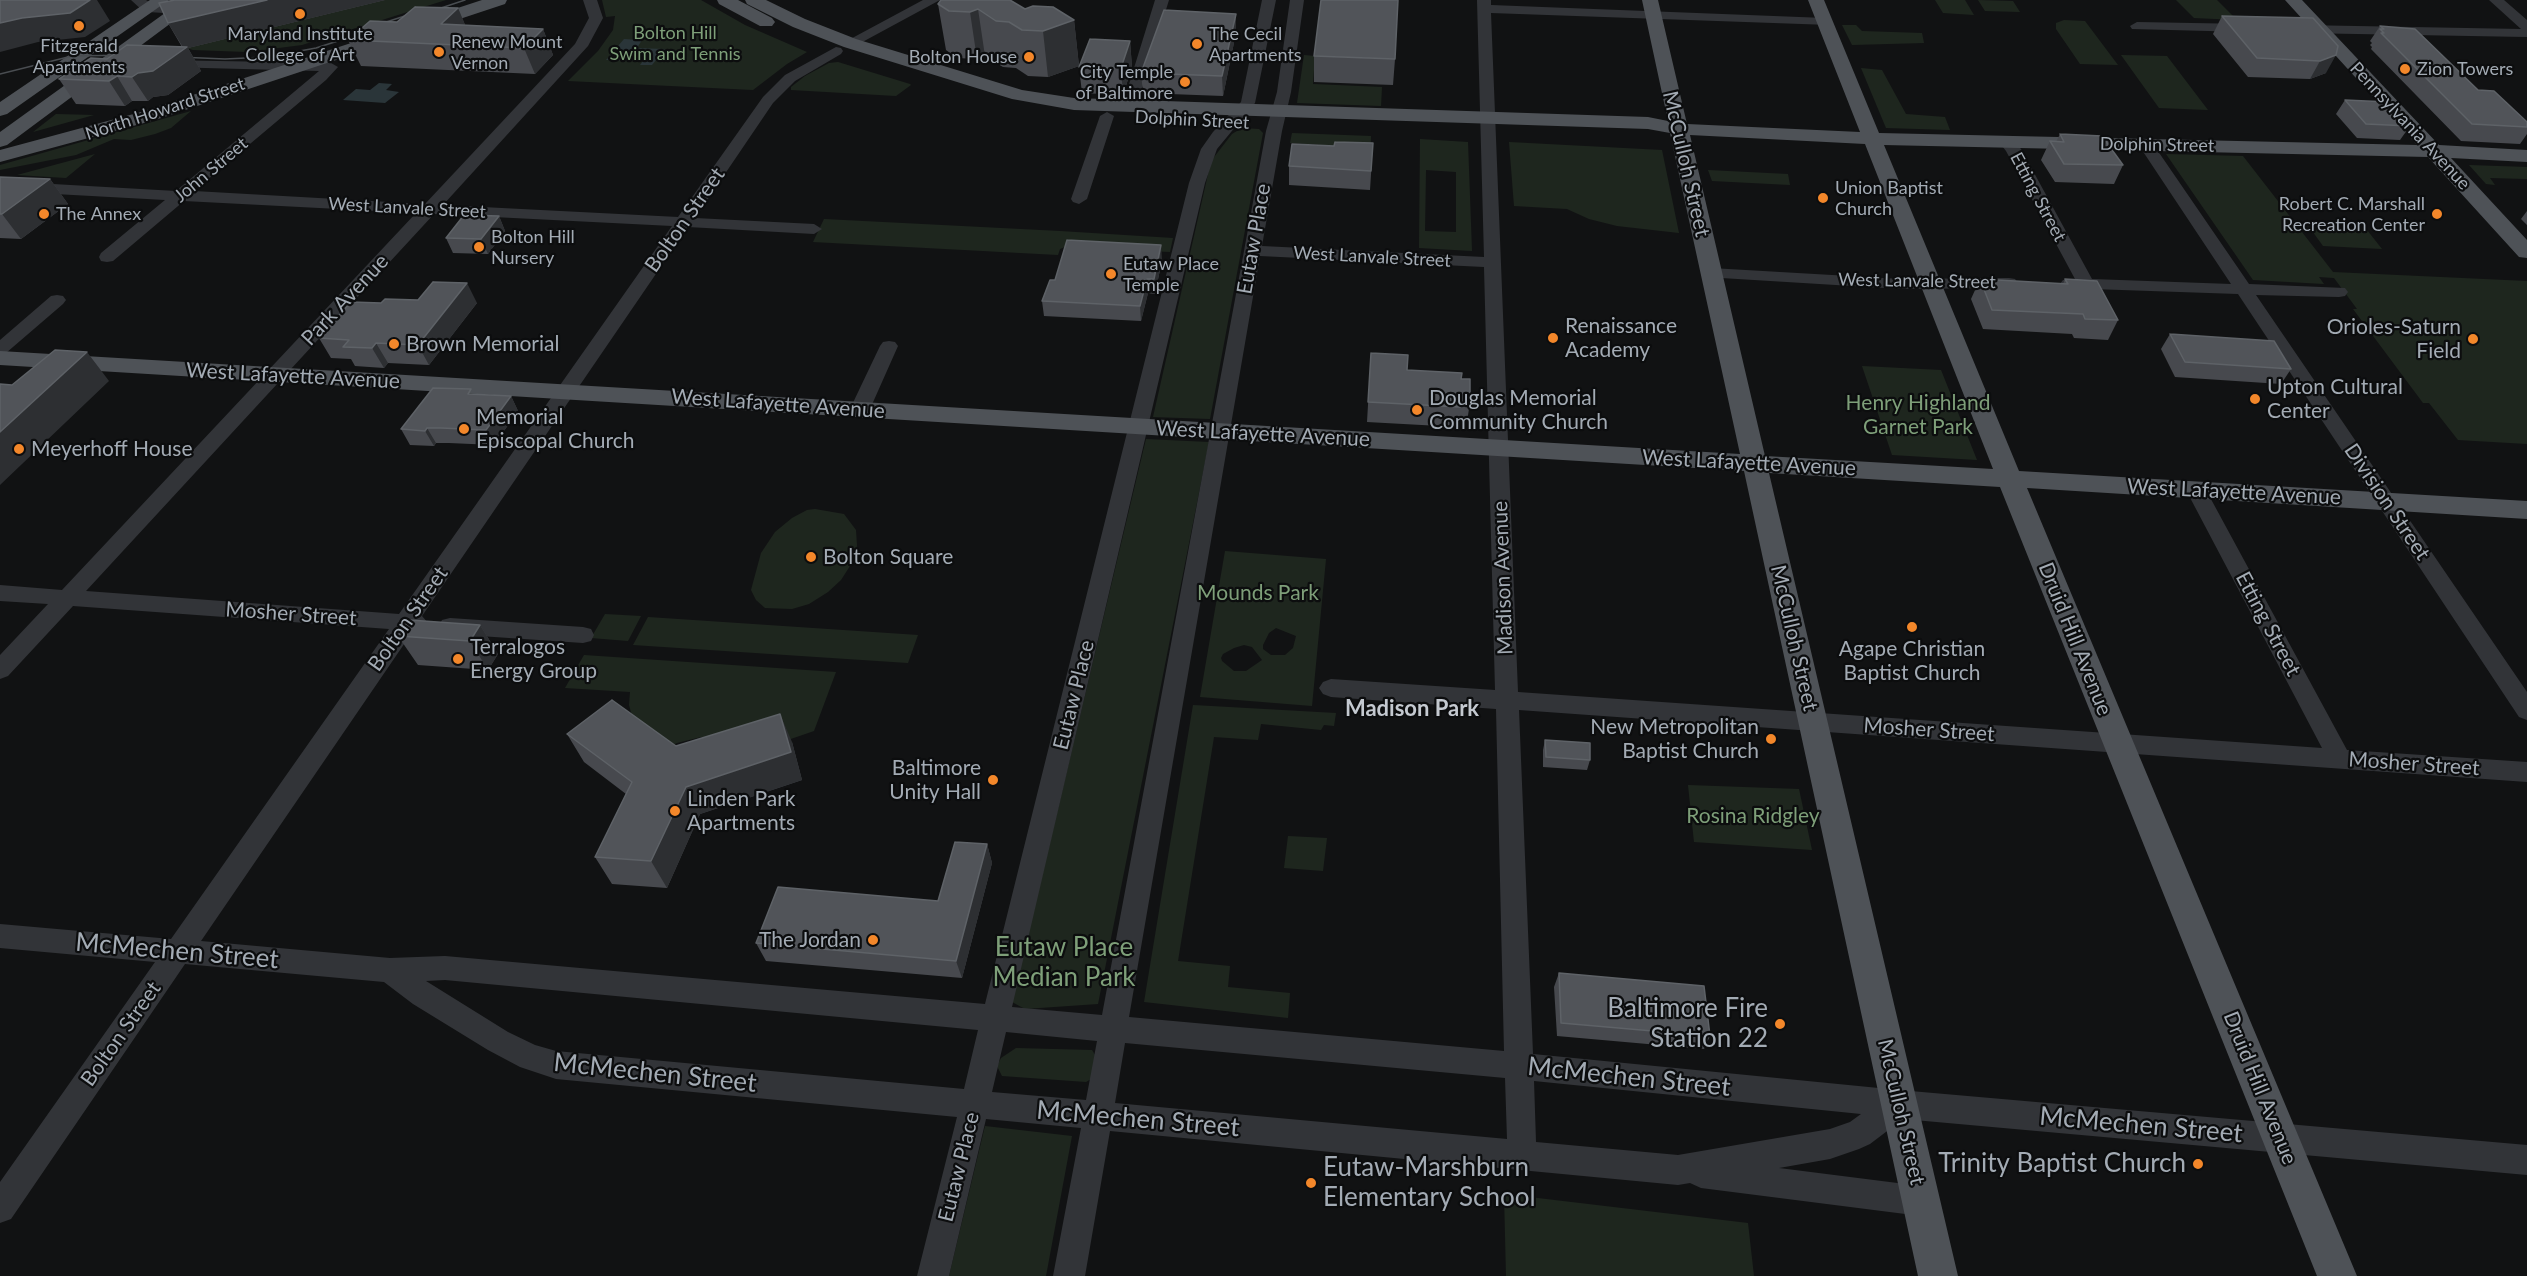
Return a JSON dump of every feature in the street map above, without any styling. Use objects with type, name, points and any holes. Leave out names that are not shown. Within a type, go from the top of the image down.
[{"type":"main road","name":"North Howard Street","points":[[0,156],[116,125],[499,0]]},
{"type":"main road","name":"Dolphin Street","points":[[725,0],[760,19],[1007,104],[1044,111],[1107,116],[1236,116]]},
{"type":"main road","name":"Dolphin Street","points":[[753,0],[843,47],[1028,97],[1055,102],[1236,116],[1487,125],[1639,137],[1664,135],[1679,129],[1871,138],[2433,151],[2527,156]]},
{"type":"main road","name":"Druid Hill Avenue","points":[[1816,0],[2117,743],[2337,1276]]},
{"type":"main road","name":"Pennsylvania Avenue","points":[[2293,0],[2527,252]]},
{"type":"main road","points":[[0,111],[75,60],[149,3]]},
{"type":"main road","points":[[0,141],[187,5]]},
{"type":"main road","name":"McCulloh Street","points":[[1651,8],[1938,1276]]},
{"type":"main road","name":"West Lafayette Avenue","points":[[0,358],[2527,510]]},
{"type":"street","name":"Park Avenue","points":[[0,670],[581,46],[596,18],[590,0]]},
{"type":"street","name":"Bolton Street","points":[[0,1208],[773,93],[799,72],[933,0]]},
{"type":"street","points":[[1129,107],[1162,0]]},
{"type":"street","name":"Eutaw Place","points":[[933,1276],[1137,426],[1173,253],[1209,149],[1248,103],[1269,0]]},
{"type":"street","points":[[1275,0],[1297,0]]},
{"type":"street","name":"Eutaw Place","points":[[1069,1276],[1219,431],[1277,118],[1284,92],[1297,0]]},
{"type":"street","points":[[2496,0],[2527,27]]},
{"type":"street","points":[[149,3],[187,5]]},
{"type":"street","points":[[1484,4],[1651,8],[1825,22]]},
{"type":"street","name":"Madison Avenue","points":[[1484,4],[1522,1156]]},
{"type":"street","points":[[2137,26],[2256,28]]},
{"type":"street","points":[[2292,29],[2527,33]]},
{"type":"street","points":[[75,60],[296,67]]},
{"type":"street","name":"John Street","points":[[107,257],[331,68],[296,67]]},
{"type":"street","points":[[1079,199],[1107,116]]},
{"type":"street","name":"Etting Street","points":[[2007,142],[2013,149],[2086,284]]},
{"type":"street","name":"Division Street","points":[[2146,144],[2527,711]]},
{"type":"street","name":"West Lanvale Street","points":[[0,186],[814,229]]},
{"type":"street","name":"West Lanvale Street","points":[[1252,251],[1492,262]]},
{"type":"street","name":"West Lanvale Street","points":[[1711,273],[1901,284],[2023,283]]},
{"type":"street","points":[[2055,284],[2339,292]]},
{"type":"street","points":[[0,349],[57,300]]},
{"type":"street","points":[[860,410],[890,346]]},
{"type":"street","name":"Etting Street","points":[[2196,490],[2340,759]]},
{"type":"street","name":"Mosher Street","points":[[0,593],[582,635]]},
{"type":"street","name":"Mosher Street","points":[[1331,688],[2527,772]]},
{"type":"street","name":"McMechen Street","points":[[0,936],[390,970],[445,968],[1519,1066],[1899,1104],[2527,1160]]},
{"type":"street","name":"McMechen Street","points":[[390,970],[423,995],[498,1041],[530,1057],[556,1065],[1678,1170],[1836,1142],[1859,1134],[1899,1104]]},
{"type":"street","points":[[1678,1170],[1921,1201]]},
{"type":"green space","points":[[372,0],[446,0],[302,45],[247,52],[193,50],[183,47]]},
{"type":"green space","name":"Bolton Hill Swim and Tennis","points":[[602,0],[701,0],[745,25],[807,52],[753,90],[568,81],[598,51],[613,30],[615,16],[606,17]]},
{"type":"green space","points":[[1935,0],[1965,0],[1974,15],[1943,13]]},
{"type":"green space","points":[[1978,0],[2013,1],[2020,12],[1985,11]]},
{"type":"green space","points":[[2176,0],[2217,0],[2237,20],[2194,18]]},
{"type":"green space","points":[[2064,20],[2085,21],[2118,65],[2080,64],[2056,29],[2056,23]]},
{"type":"green space","points":[[1842,25],[1856,25],[1862,31],[1922,33],[1924,43],[1852,45]]},
{"type":"green space","points":[[1304,55],[1315,56],[1313,84],[1382,87],[1381,106],[1297,103]]},
{"type":"green space","points":[[2121,55],[2167,56],[2208,110],[2159,108]]},
{"type":"green space","points":[[838,62],[911,85],[896,96],[791,90],[791,87],[805,76],[829,63]]},
{"type":"green space","points":[[1861,68],[1882,70],[1906,114],[1945,117],[1950,130],[1886,128]]},
{"type":"green space","points":[[191,111],[171,128],[155,134],[131,140],[114,139],[76,155],[0,170],[0,165]]},
{"type":"green space","points":[[56,114],[94,115],[33,132]]},
{"type":"green space","points":[[1242,128],[1259,129],[1263,133],[1210,419],[1153,417],[1211,161],[1232,134]]},
{"type":"green space","points":[[1292,133],[1371,136],[1370,160],[1323,145],[1290,143]]},
{"type":"green space","points":[[1420,139],[1468,142],[1472,251],[1419,248]],"holes":[[[1426,170],[1456,172],[1456,232],[1425,231]]]},
{"type":"green space","points":[[1509,142],[1662,150],[1679,233],[1617,226],[1589,219],[1567,209],[1514,206]]},
{"type":"green space","points":[[95,154],[66,178],[17,175]]},
{"type":"green space","points":[[2166,154],[2243,156],[2333,272],[2527,281],[2527,444],[2458,440],[2429,403],[2423,403],[2353,309],[2357,309],[2334,278],[2319,277],[2324,284],[2253,280]]},
{"type":"green space","points":[[2469,165],[2527,167],[2527,179],[2490,178],[2495,185],[2486,184]]},
{"type":"green space","points":[[1708,170],[1788,174],[1790,185],[1712,181]]},
{"type":"green space","points":[[824,219],[1173,238],[1170,252],[1065,247],[1060,249],[1058,255],[813,242]]},
{"type":"green space","points":[[2310,228],[2367,230],[2382,249],[2323,246]]},
{"type":"green space","name":"Henry Highland Garnet Park","points":[[1862,366],[1941,370],[1977,460],[1892,455]]},
{"type":"green space","name":"Eutaw Place Median Park","points":[[1146,439],[1209,442],[1098,1004],[1025,1009],[1012,1002]]},
{"type":"green space","points":[[815,509],[844,514],[856,530],[857,546],[850,566],[841,580],[809,604],[792,609],[765,608],[756,600],[751,590],[761,553],[775,532],[792,518],[807,510]]},
{"type":"green space","name":"Mounds Park","points":[[1225,551],[1326,559],[1312,706],[1200,697]],"holes":[[[1276,628],[1296,636],[1293,648],[1285,655],[1271,655],[1263,649],[1269,633]],[[1244,645],[1252,647],[1262,660],[1246,671],[1234,671],[1221,658],[1223,654]]]},
{"type":"green space","points":[[605,614],[641,616],[628,641],[591,638]]},
{"type":"green space","points":[[648,617],[918,635],[908,663],[633,645]]},
{"type":"green space","points":[[584,655],[836,672],[814,731],[747,754],[717,739],[701,737],[677,743],[662,750],[632,716],[629,705],[630,692],[565,688]]},
{"type":"green space","points":[[1193,705],[1336,713],[1334,726],[1324,725],[1321,730],[1261,724],[1258,740],[1214,737],[1178,961],[1230,966],[1228,987],[1290,993],[1288,1018],[1144,1002]]},
{"type":"green space","name":"Rosina Ridgley","points":[[1688,785],[1799,789],[1812,850],[1694,842]]},
{"type":"green space","points":[[1288,836],[1327,838],[1323,871],[1284,868]]},
{"type":"green space","name":"Eutaw Place Median Park","points":[[1016,1048],[1092,1050],[1095,1055],[1091,1079],[1086,1082],[1002,1076],[997,1066],[1001,1058]]},
{"type":"green space","points":[[985,1126],[1072,1136],[1046,1276],[949,1276]]},
{"type":"green space","points":[[1504,1194],[1748,1223],[1754,1276],[1506,1276]]},
{"type":"shaded area","points":[[624,39],[642,40],[637,48],[665,49],[652,65],[640,65],[643,61],[606,60]]},
{"type":"shaded area","points":[[379,83],[392,84],[386,90],[399,92],[385,103],[343,100],[356,89],[370,90]]},
{"type":"building","points":[[0,0],[90,0],[70,13],[22,18],[0,23]]},
{"type":"building","points":[[175,0],[267,0],[168,23],[159,3]]},
{"type":"building","points":[[941,0],[1010,0],[1025,9],[1033,6],[1053,7],[1074,20],[1043,31],[1022,30],[1009,22],[996,21],[978,9],[970,12],[949,11],[938,4]]},
{"type":"building","points":[[1321,0],[1398,0],[1395,59],[1314,56]]},
{"type":"building","points":[[415,7],[458,8],[441,24],[543,29],[524,48],[348,40],[370,21],[397,22]]},
{"type":"building","points":[[1164,10],[1236,14],[1222,76],[1141,73]]},
{"type":"building","points":[[2222,16],[2313,18],[2338,46],[2336,55],[2320,61],[2257,58]]},
{"type":"building","points":[[2380,26],[2415,29],[2478,90],[2494,91],[2527,122],[2527,127],[2472,124],[2381,33],[2384,33],[2380,29],[2384,29]]},
{"type":"building","points":[[1090,39],[1130,41],[1121,68],[1079,67]]},
{"type":"building","points":[[127,45],[187,47],[153,71],[138,73],[132,77],[117,76],[109,81],[59,79],[91,58],[107,59]]},
{"type":"building","points":[[2345,100],[2388,102],[2410,126],[2366,124]]},
{"type":"building","points":[[2060,134],[2102,136],[2123,165],[2064,164],[2050,141],[2064,142]]},
{"type":"building","points":[[1335,142],[1373,143],[1371,171],[1289,166],[1292,144],[1334,146]]},
{"type":"building","points":[[0,177],[50,179],[0,214]]},
{"type":"building","points":[[464,215],[499,216],[481,239],[446,238]]},
{"type":"building","points":[[1067,240],[1161,245],[1154,279],[1147,279],[1140,306],[1042,301],[1050,280],[1055,280]]},
{"type":"building","points":[[1980,279],[2068,284],[2065,279],[2097,281],[2118,320],[2085,319],[2083,314],[1992,310]]},
{"type":"building","points":[[433,282],[467,283],[418,345],[376,343],[372,348],[343,347],[349,340],[319,338],[351,302],[381,303],[385,299],[418,300]]},
{"type":"building","points":[[2170,334],[2274,341],[2291,369],[2185,362]]},
{"type":"building","points":[[55,350],[87,352],[0,432],[0,384],[12,385]]},
{"type":"building","points":[[1371,353],[1408,355],[1407,370],[1462,373],[1461,379],[1470,379],[1470,402],[1460,402],[1460,407],[1368,402]]},
{"type":"building","points":[[433,388],[471,389],[468,394],[511,396],[486,430],[401,429]]},
{"type":"building","points":[[409,620],[480,625],[470,641],[398,636]]},
{"type":"building","points":[[612,700],[676,746],[780,714],[791,752],[686,787],[651,861],[595,857],[632,782],[567,734]]},
{"type":"building","points":[[1545,740],[1590,743],[1590,760],[1546,757]]},
{"type":"building","name":"The Jordan","points":[[955,842],[987,844],[956,961],[756,943],[778,887],[938,901]]},
{"type":"building","points":[[1559,973],[1704,986],[1710,1036],[1561,1023]]},
{"type":"tram line","points":[[426,13],[465,0]]},
{"type":"tram line","points":[[371,27],[420,11]]},
{"type":"tram line","points":[[178,57],[225,59],[267,57],[316,48],[366,32]]},
{"type":"tram line","points":[[0,74],[72,56],[130,55]]},
{"type":"place","name":"Maryland Institute College of Art","points":[[300,14]]},
{"type":"place","name":"Fitzgerald Apartments","points":[[79,26]]},
{"type":"place","name":"The Cecil Apartments","points":[[1197,44]]},
{"type":"place","name":"Renew Mount Vernon","points":[[439,52]]},
{"type":"place","name":"Bolton House","points":[[1029,57]]},
{"type":"place","name":"Zion Towers","points":[[2405,69]]},
{"type":"place","name":"City Temple of Baltimore","points":[[1185,82]]},
{"type":"place","name":"Union Baptist Church","points":[[1823,198]]},
{"type":"place","name":"The Annex","points":[[44,214]]},
{"type":"place","name":"Robert C. Marshall Recreation Center","points":[[2437,214]]},
{"type":"place","name":"Bolton Hill Nursery","points":[[479,247]]},
{"type":"place","name":"Eutaw Place Temple","points":[[1111,274]]},
{"type":"place","name":"Renaissance Academy","points":[[1553,338]]},
{"type":"place","name":"Orioles-Saturn Field","points":[[2473,339]]},
{"type":"place","name":"Brown Memorial","points":[[394,344]]},
{"type":"place","name":"Upton Cultural Center","points":[[2255,399]]},
{"type":"place","name":"Douglas Memorial Community Church","points":[[1417,410]]},
{"type":"place","name":"Memorial Episcopal Church","points":[[464,429]]},
{"type":"place","name":"Meyerhoff House","points":[[19,449]]},
{"type":"place","name":"Bolton Square","points":[[811,557]]},
{"type":"place","name":"Agape Christian Baptist Church","points":[[1912,627]]},
{"type":"place","name":"Terralogos Energy Group","points":[[458,659]]},
{"type":"place","name":"New Metropolitan Baptist Church","points":[[1771,739]]},
{"type":"place","name":"Baltimore Unity Hall","points":[[993,780]]},
{"type":"place","name":"Linden Park Apartments","points":[[675,811]]},
{"type":"place","name":"The Jordan","points":[[873,940]]},
{"type":"place","name":"Baltimore Fire Station 22","points":[[1780,1024]]},
{"type":"place","name":"Trinity Baptist Church","points":[[2198,1164]]},
{"type":"place","name":"Eutaw-Marshburn Elementary School","points":[[1311,1183]]},
{"type":"district","name":"Madison Park","points":[[1412,709]]}]
